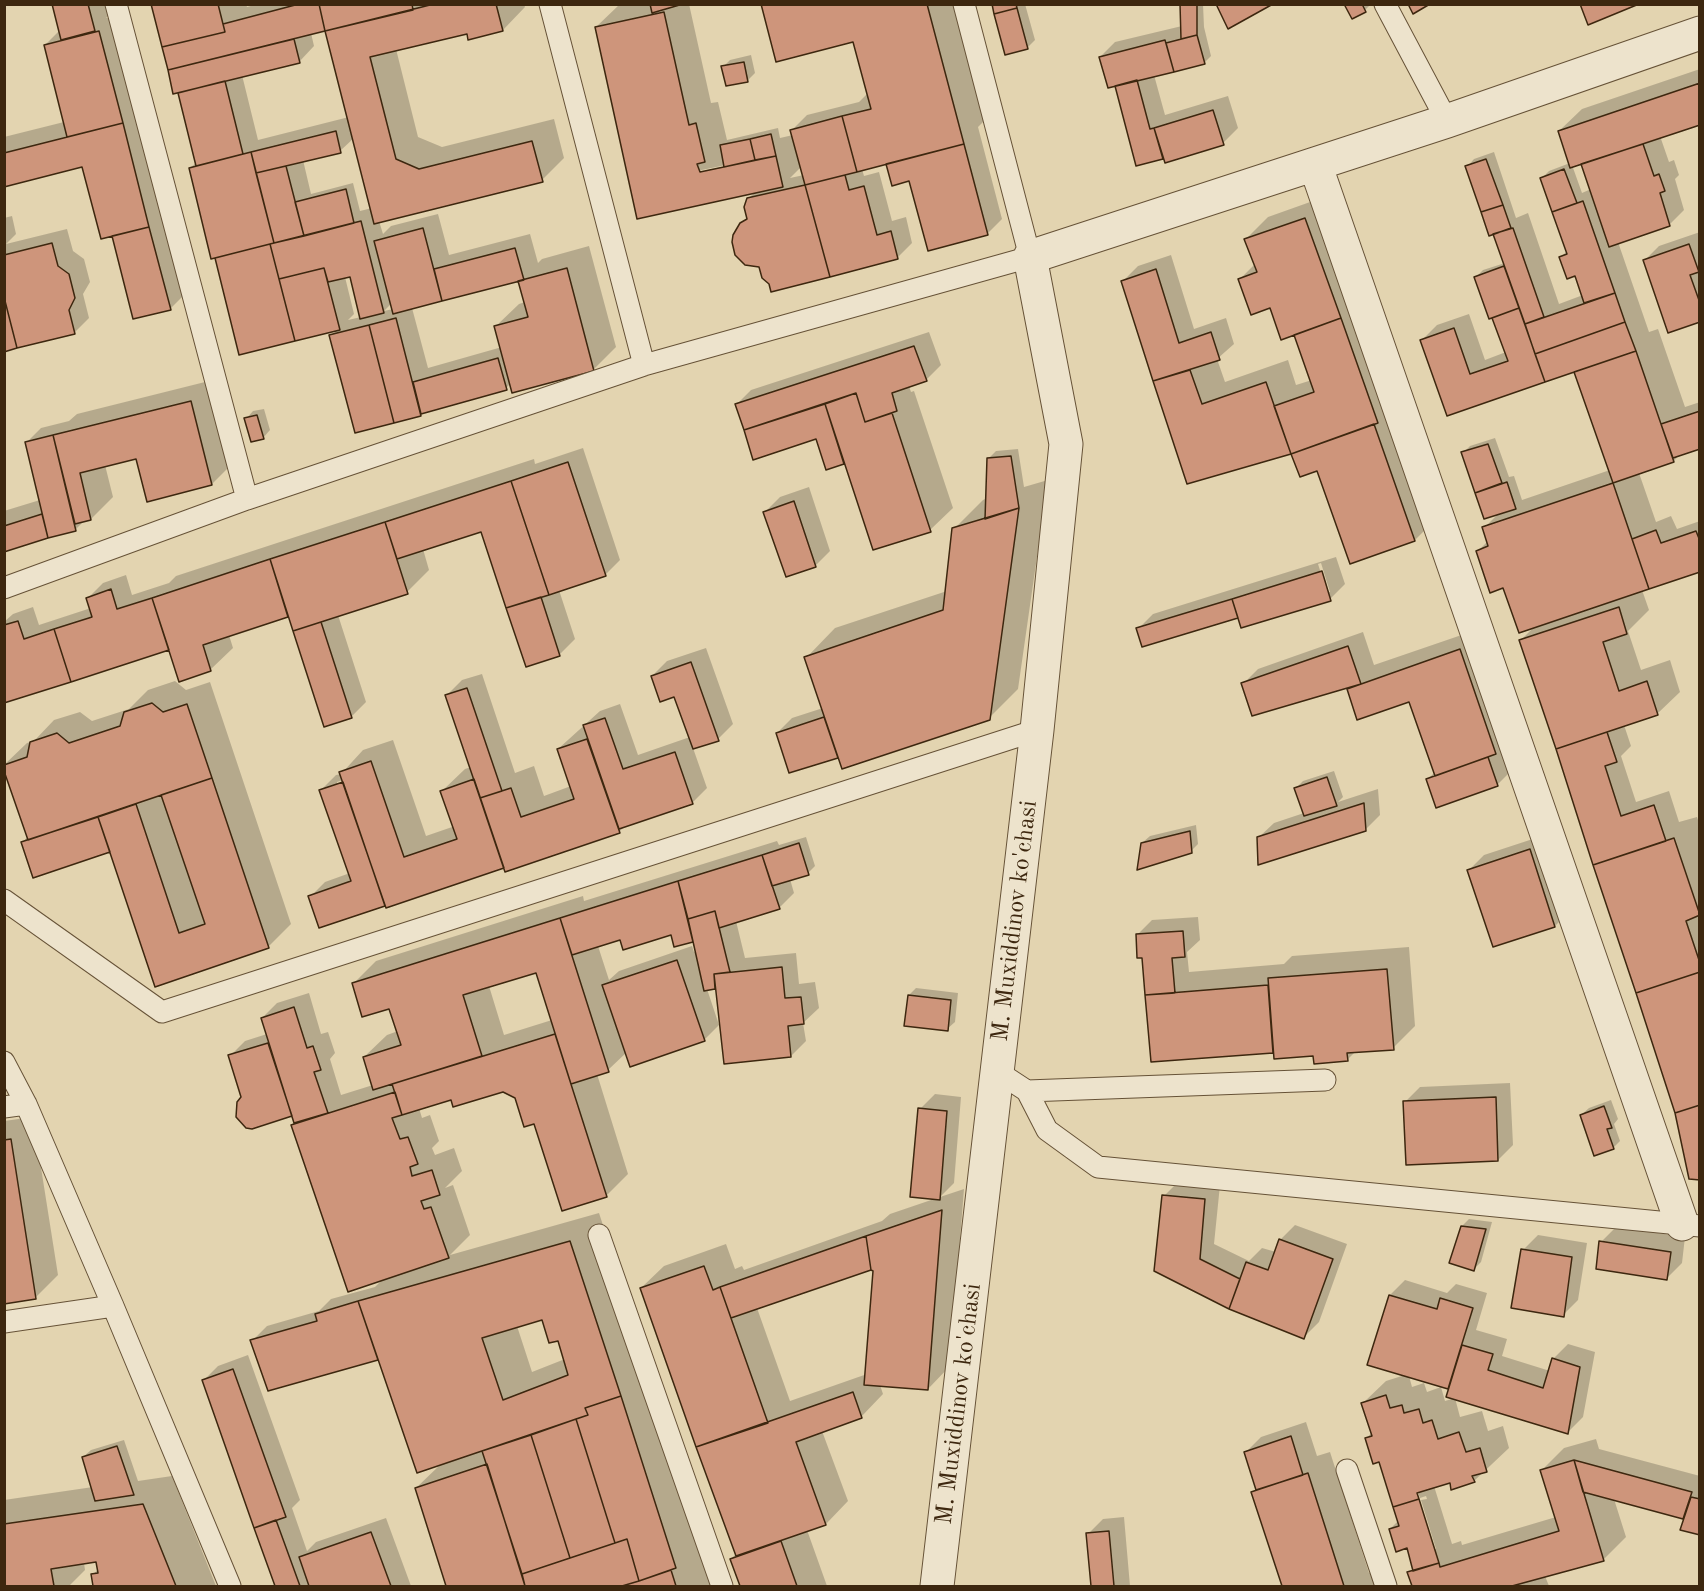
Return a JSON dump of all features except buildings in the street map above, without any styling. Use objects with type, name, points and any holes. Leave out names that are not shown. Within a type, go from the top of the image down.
[{"type":"street","points":[[1030,257],[1447,121],[1700,33]]},
{"type":"street","points":[[1315,164],[1691,1225]]},
{"type":"street","name":"M. Muxiddinov ko'chasi","points":[[937,1587],[1037,730],[1066,444],[1030,257]]},
{"type":"lane","points":[[116,4],[247,499]]},
{"type":"lane","points":[[550,4],[644,364]]},
{"type":"lane","points":[[4,588],[247,499],[644,364],[1030,257],[964,4]]},
{"type":"lane","points":[[1385,4],[1447,121]]},
{"type":"lane","points":[[4,900],[162,1012],[1037,730]]},
{"type":"lane","points":[[4,1062],[26,1104],[113,1306],[230,1587]]},
{"type":"lane","points":[[998,1072],[1027,1091],[1047,1130],[1098,1167],[1691,1225]]},
{"type":"lane","points":[[1027,1091],[1325,1080]]},
{"type":"lane","points":[[4,1107],[26,1104]]},
{"type":"lane","points":[[599,1235],[722,1587]]},
{"type":"lane","points":[[4,1322],[113,1306]]},
{"type":"lane","points":[[1347,1470],[1386,1587]]}]
